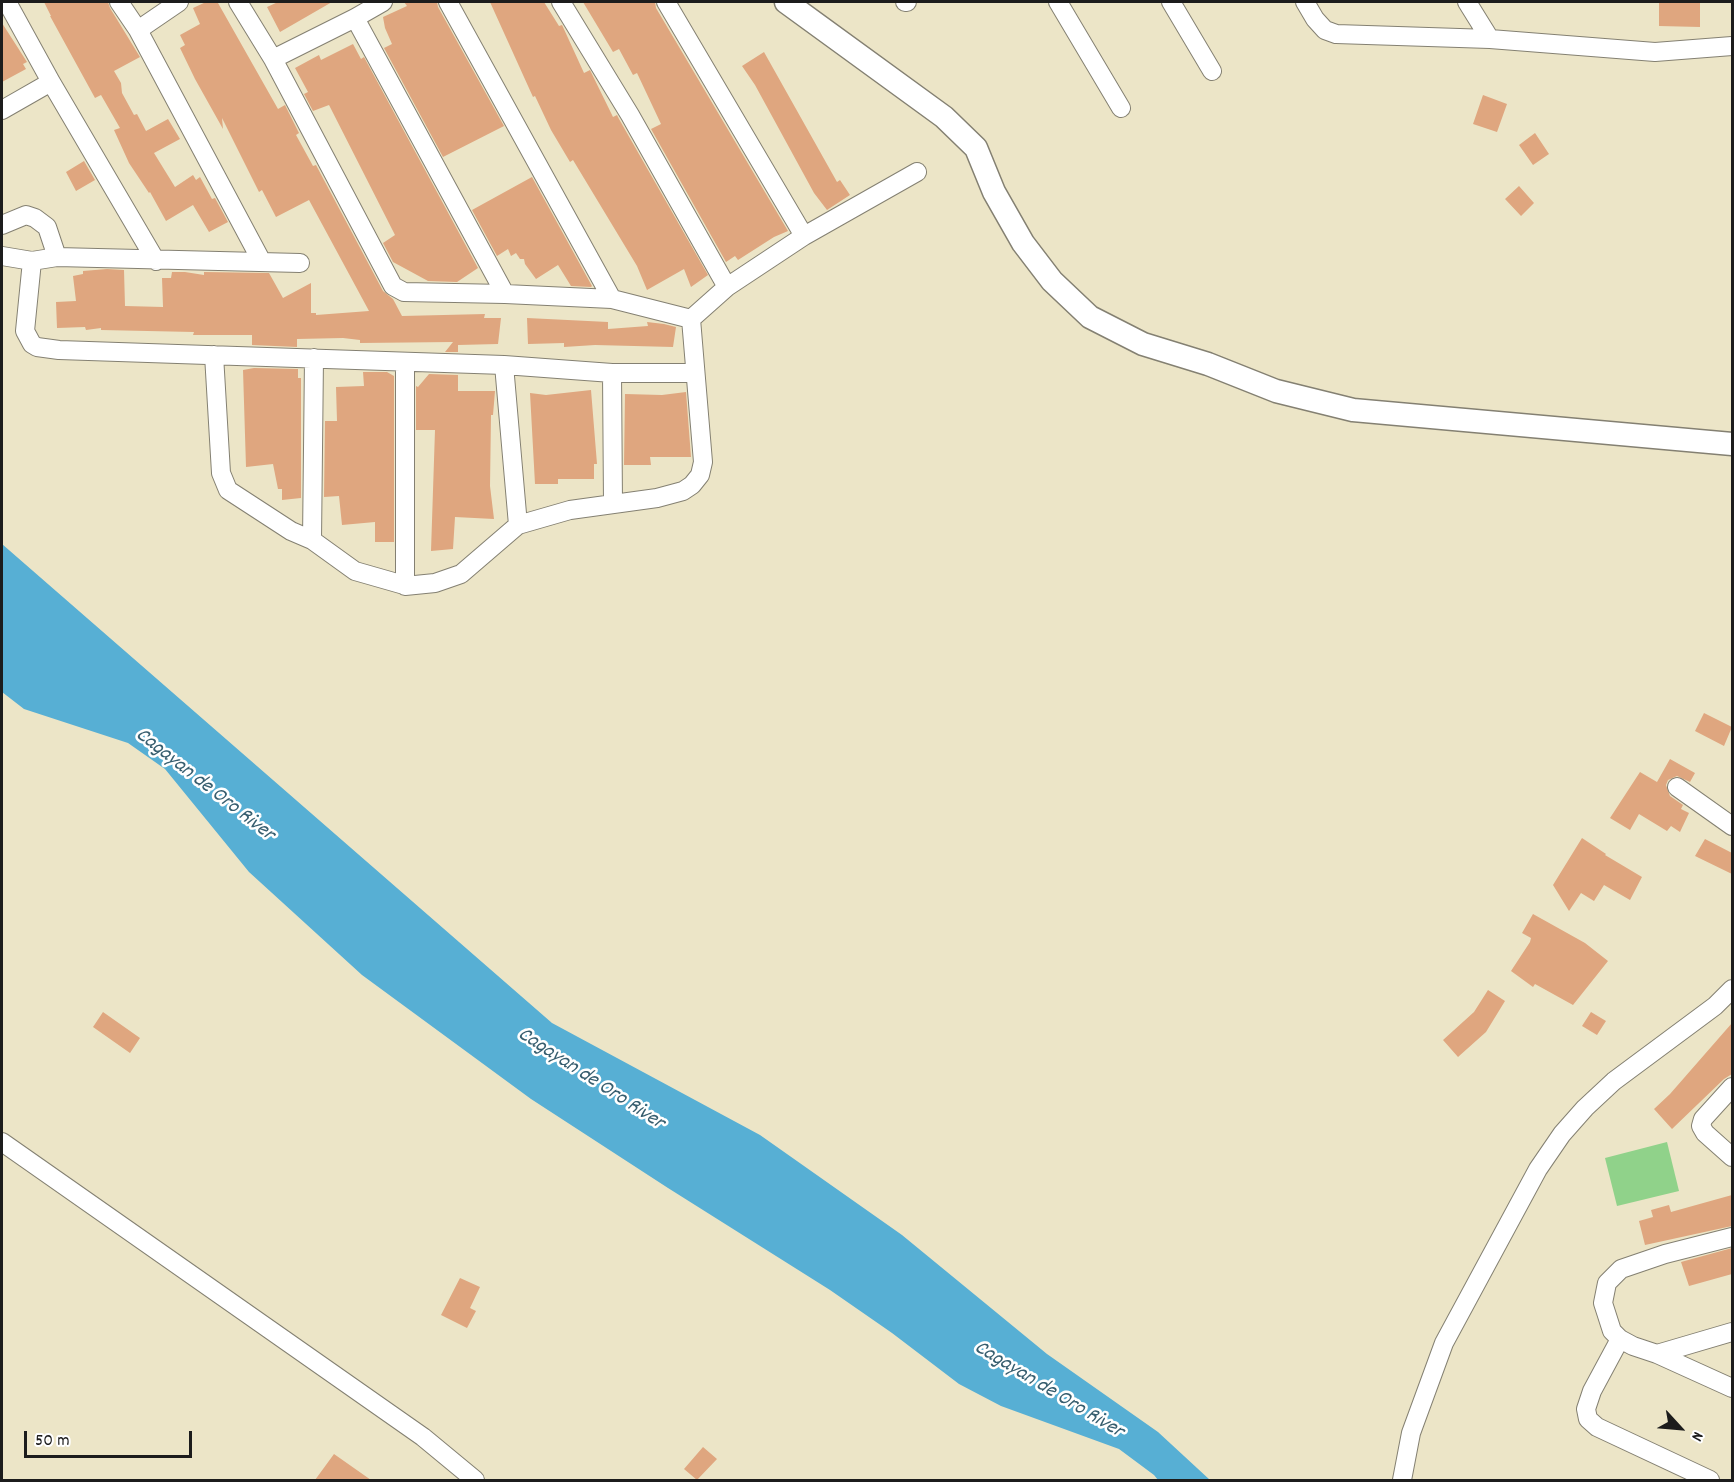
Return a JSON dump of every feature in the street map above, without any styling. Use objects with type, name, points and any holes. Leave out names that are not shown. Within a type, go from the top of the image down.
[{"type":"street","points":[[7,2],[156,261]]},
{"type":"street","points":[[119,2],[138,30],[262,262]]},
{"type":"street","points":[[138,30],[179,2]]},
{"type":"street","points":[[238,2],[273,59],[393,286],[404,292],[612,299],[691,319]]},
{"type":"street","points":[[273,59],[383,2]]},
{"type":"street","points":[[448,2],[612,299]]},
{"type":"street","points":[[561,2],[630,115],[727,287]]},
{"type":"street","points":[[666,2],[804,236]]},
{"type":"street","points":[[786,2],[944,117],[976,148],[994,192],[1023,243],[1052,281],[1090,317],[1143,344],[1208,364],[1276,392],[1353,410],[1732,444]]},
{"type":"street","points":[[1058,2],[1121,108]]},
{"type":"street","points":[[1171,2],[1212,71]]},
{"type":"street","points":[[1305,2],[1325,30],[1336,34],[1490,39],[1655,52],[1732,46]]},
{"type":"street","points":[[1467,2],[1490,39]]},
{"type":"street","points":[[355,18],[505,294]]},
{"type":"street","points":[[2,110],[51,82]]},
{"type":"street","points":[[691,319],[727,287],[804,236],[917,172]]},
{"type":"street","points":[[2,225],[26,215],[35,218],[47,227],[57,257]]},
{"type":"street","points":[[2,256],[32,261],[57,257],[300,264]]},
{"type":"street","points":[[32,261],[25,331],[32,344],[59,350],[504,365],[612,373],[694,372]]},
{"type":"street","points":[[214,355],[221,472],[228,490],[291,531],[312,540],[355,571],[405,586],[435,583],[461,574],[518,525],[570,510],[657,498],[683,491],[692,485],[700,475],[703,462],[691,319]]},
{"type":"street","points":[[312,540],[314,358]]},
{"type":"street","points":[[405,362],[405,586]]},
{"type":"street","points":[[504,365],[518,525]]},
{"type":"street","points":[[612,373],[613,504]]},
{"type":"street","points":[[1677,787],[1732,826]]},
{"type":"street","points":[[1402,1480],[1411,1433],[1444,1343],[1538,1169],[1562,1134],[1585,1108],[1614,1081],[1715,1006],[1732,988]]},
{"type":"street","points":[[1732,1087],[1703,1119],[1701,1126],[1705,1133],[1732,1157]]},
{"type":"street","points":[[2,1142],[423,1437],[475,1480]]},
{"type":"street","points":[[1732,1237],[1665,1254],[1621,1269],[1607,1284],[1604,1303],[1612,1331],[1620,1339],[1732,1388]]},
{"type":"street","points":[[1657,1354],[1732,1332]]},
{"type":"street","points":[[1620,1339],[1592,1390],[1586,1409],[1588,1419],[1597,1427],[1710,1480]]},
{"type":"green space","points":[[1667,1142],[1679,1191],[1617,1206],[1605,1158]]},
{"type":"water","name":"Cagayan de Oro River","points":[[2,544],[552,1023],[760,1135],[902,1235],[1047,1354],[1158,1432],[1210,1480],[1158,1480],[1119,1449],[1001,1406],[959,1384],[830,1290],[531,1099],[362,975],[249,872],[165,769],[128,743],[24,709],[2,692]]},
{"type":"building","points":[[44,2],[108,2],[140,57],[114,71],[121,83],[122,93],[146,131],[168,119],[180,139],[154,153],[175,187],[193,175],[196,180],[200,177],[228,222],[209,232],[193,205],[166,221],[150,192],[129,163],[114,130],[120,128],[101,95],[95,98]]},
{"type":"building","points":[[206,2],[218,3],[278,109],[285,105],[299,133],[296,135],[313,166],[316,165],[383,291],[393,299],[402,316],[485,314],[484,318],[501,318],[498,344],[458,345],[458,352],[445,352],[453,342],[360,343],[360,340],[343,338],[297,339],[297,347],[252,345],[252,335],[193,335],[194,332],[101,330],[101,328],[86,330],[85,327],[57,328],[56,302],[76,301],[73,276],[83,274],[83,271],[107,269],[124,270],[125,306],[163,307],[162,278],[171,278],[172,272],[204,275],[204,272],[269,273],[283,298],[311,283],[311,313],[316,313],[316,315],[369,311],[309,200],[276,217],[262,190],[259,192],[222,118],[223,129],[195,79],[180,48],[185,45],[180,35],[200,24],[193,8]]},
{"type":"building","points":[[278,2],[332,2],[280,32],[267,7]]},
{"type":"building","points":[[404,2],[437,2],[504,126],[443,157],[384,48],[392,44],[383,17],[407,6]]},
{"type":"building","points":[[490,2],[544,2],[559,26],[562,25],[584,73],[590,70],[613,117],[617,115],[708,275],[691,287],[684,269],[647,290],[637,266],[573,160],[570,162],[535,96],[533,97]]},
{"type":"building","points":[[583,2],[655,2],[656,8],[788,231],[774,237],[738,260],[735,256],[726,262],[651,129],[661,124],[637,73],[633,75],[619,49],[613,52]]},
{"type":"building","points":[[1659,2],[1700,2],[1700,27],[1659,26]]},
{"type":"building","points":[[2,23],[27,62],[23,64],[26,69],[2,82]]},
{"type":"building","points":[[353,44],[361,59],[364,57],[478,268],[457,282],[428,281],[393,262],[383,243],[395,235],[329,105],[313,111],[304,94],[308,92],[295,68],[319,55],[321,60]]},
{"type":"building","points":[[764,52],[837,182],[840,180],[850,195],[827,210],[814,193],[755,85],[742,66]]},
{"type":"building","points":[[1483,95],[1507,104],[1497,132],[1473,124]]},
{"type":"building","points":[[1535,133],[1549,154],[1533,165],[1519,145]]},
{"type":"building","points":[[84,161],[95,180],[76,191],[66,172]]},
{"type":"building","points":[[532,177],[591,287],[571,286],[558,265],[536,279],[524,259],[520,259],[516,253],[511,256],[508,249],[497,256],[472,210]]},
{"type":"building","points":[[1519,186],[1534,203],[1521,216],[1505,199]]},
{"type":"building","points":[[527,318],[608,322],[608,329],[648,326],[647,322],[676,327],[673,347],[595,345],[564,347],[564,343],[528,344]]},
{"type":"building","points":[[298,369],[298,378],[301,378],[301,498],[282,500],[282,489],[278,489],[273,464],[246,467],[243,370]]},
{"type":"building","points":[[363,372],[387,372],[394,376],[394,542],[375,542],[375,522],[342,525],[339,496],[324,497],[325,421],[337,421],[336,387],[364,386]]},
{"type":"building","points":[[429,374],[458,375],[458,391],[495,391],[493,415],[491,415],[490,486],[494,519],[455,517],[453,549],[431,551],[435,430],[416,430],[416,386],[418,387]]},
{"type":"building","points":[[591,390],[597,464],[594,464],[594,479],[558,479],[558,484],[535,484],[530,393],[546,395]]},
{"type":"building","points":[[686,392],[691,457],[650,457],[651,465],[624,465],[625,394],[662,395]]},
{"type":"building","points":[[1704,713],[1732,727],[1724,746],[1695,731]]},
{"type":"building","points":[[1670,759],[1695,773],[1690,782],[1677,776],[1668,780],[1666,785],[1670,796],[1683,805],[1681,809],[1689,813],[1680,832],[1671,826],[1667,831],[1639,814],[1630,830],[1610,818],[1640,772],[1657,782]]},
{"type":"building","points":[[1582,838],[1642,877],[1630,900],[1604,885],[1594,901],[1581,893],[1569,911],[1553,885]]},
{"type":"building","points":[[1705,839],[1732,853],[1732,874],[1695,856]]},
{"type":"building","points":[[1533,914],[1585,943],[1608,961],[1573,1005],[1535,984],[1533,987],[1511,971],[1530,942],[1531,938],[1522,933]]},
{"type":"building","points":[[1488,990],[1505,1001],[1486,1032],[1458,1057],[1443,1040],[1474,1012]]},
{"type":"building","points":[[103,1012],[140,1038],[130,1053],[93,1027]]},
{"type":"building","points":[[1591,1012],[1606,1021],[1597,1035],[1582,1026]]},
{"type":"building","points":[[1732,1023],[1732,1074],[1672,1129],[1654,1109]]},
{"type":"building","points":[[1732,1195],[1732,1226],[1645,1245],[1639,1221],[1653,1217],[1651,1210],[1669,1205],[1671,1212]]},
{"type":"building","points":[[1732,1248],[1732,1274],[1689,1286],[1681,1262]]},
{"type":"building","points":[[460,1278],[480,1287],[470,1308],[476,1311],[467,1328],[441,1315]]},
{"type":"building","points":[[703,1447],[717,1459],[697,1480],[684,1469]]},
{"type":"building","points":[[334,1454],[371,1480],[315,1480]]}]
